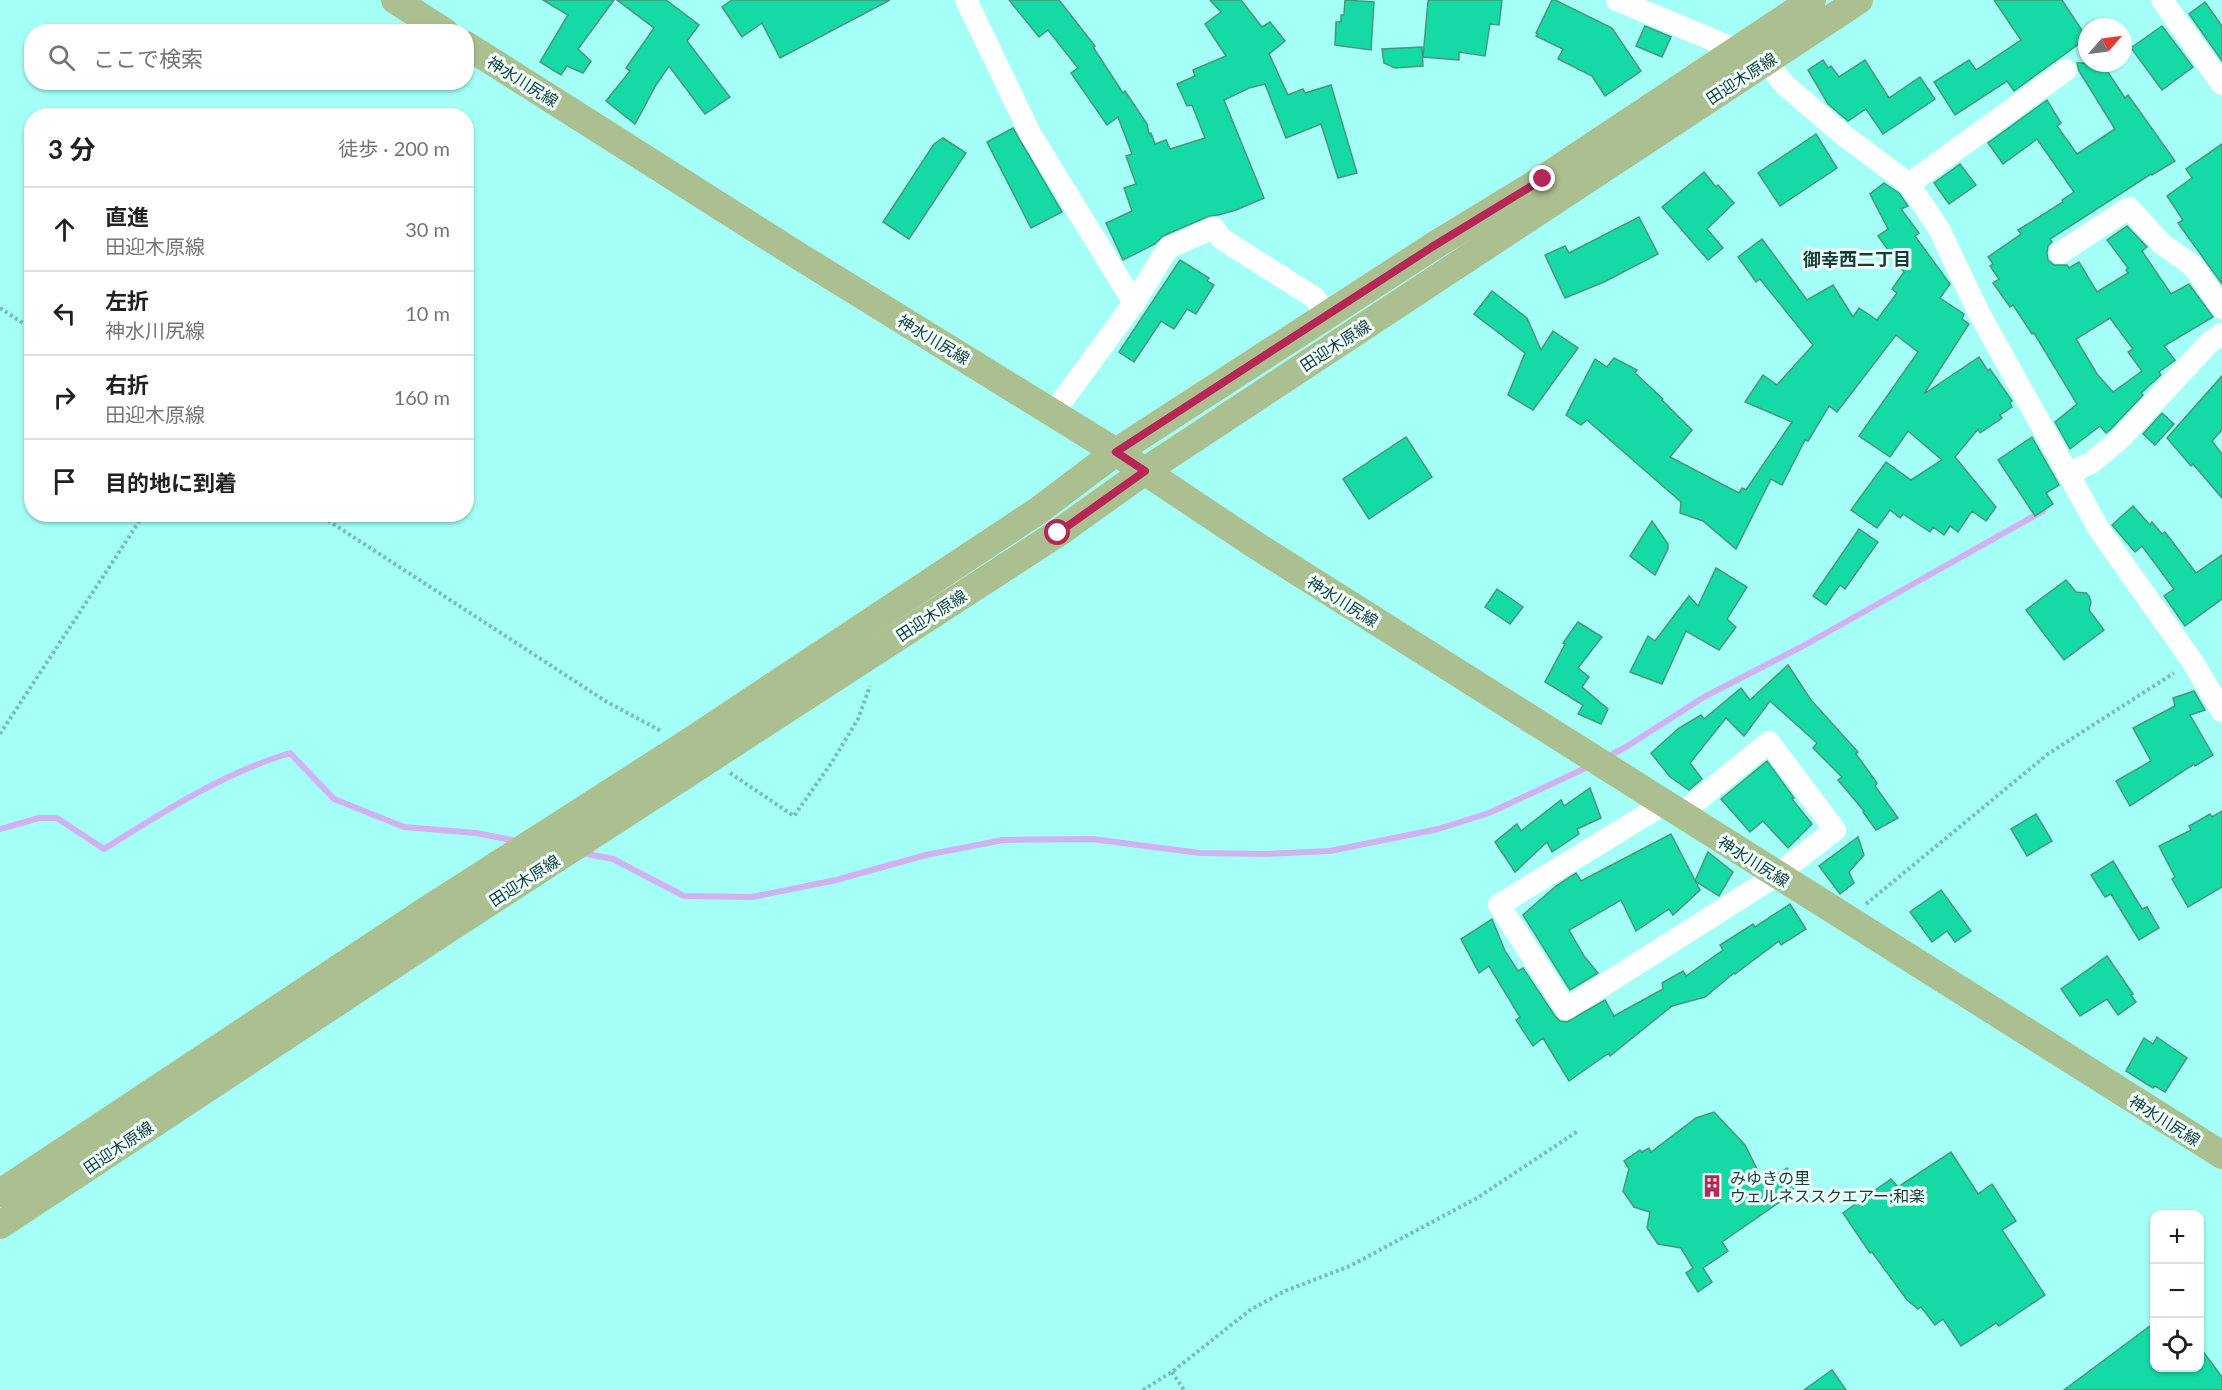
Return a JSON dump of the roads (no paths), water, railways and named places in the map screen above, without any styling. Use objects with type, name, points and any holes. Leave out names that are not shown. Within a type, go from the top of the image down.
[{"type":"main road","points":[[395,0],[432,24]]},
{"type":"main road","name":"田迎木原線","points":[[581,827],[686,744],[1039,510],[1116,452],[1543,179],[1812,0]]},
{"type":"main road","name":"田迎木原線","points":[[4,1206],[581,827],[715,754],[1058,533],[1145,471],[1859,0]]},
{"type":"main road","name":"神水川尻線","points":[[474,50],[797,255],[1054,412],[1270,555],[2222,1155]]},
{"type":"street","points":[[966,0],[1031,135],[1134,303]]},
{"type":"street","points":[[1617,0],[1766,62],[1785,85],[1842,135],[1909,184],[1940,230],[1978,313],[2100,531],[2192,661],[2222,711]]},
{"type":"street","points":[[2162,0],[2222,84]]},
{"type":"street","points":[[1909,184],[2066,70]]},
{"type":"street","points":[[2060,254],[2129,208],[2163,244],[2193,266],[2222,308]]},
{"type":"street","points":[[1054,412],[1134,303],[1168,248],[1214,228],[1222,239],[1315,298],[1326,317]]},
{"type":"street","points":[[2068,473],[2091,463],[2119,440],[2211,342],[2222,334]]},
{"type":"street","points":[[1769,742],[1834,830],[1777,875],[1566,1009],[1498,905],[1672,809],[1769,742]]},
{"type":"waterway","points":[[1607,757],[1704,697],[1803,646],[2043,511]]},
{"type":"waterway","points":[[0,829],[39,818],[57,818],[104,849],[217,782],[290,753],[334,799],[404,827],[476,833],[517,841]]},
{"type":"waterway","points":[[583,853],[613,859],[684,896],[752,897],[836,880],[926,855],[1003,840],[1092,839],[1200,853],[1265,854],[1330,851],[1438,829],[1489,813],[1590,766]]},
{"type":"place","name":"みゆきの里 ウェルネススクエアー;和楽","points":[[1712,1186]]},
{"type":"district","name":"御幸西二丁目","points":[[1857,259]]}]
